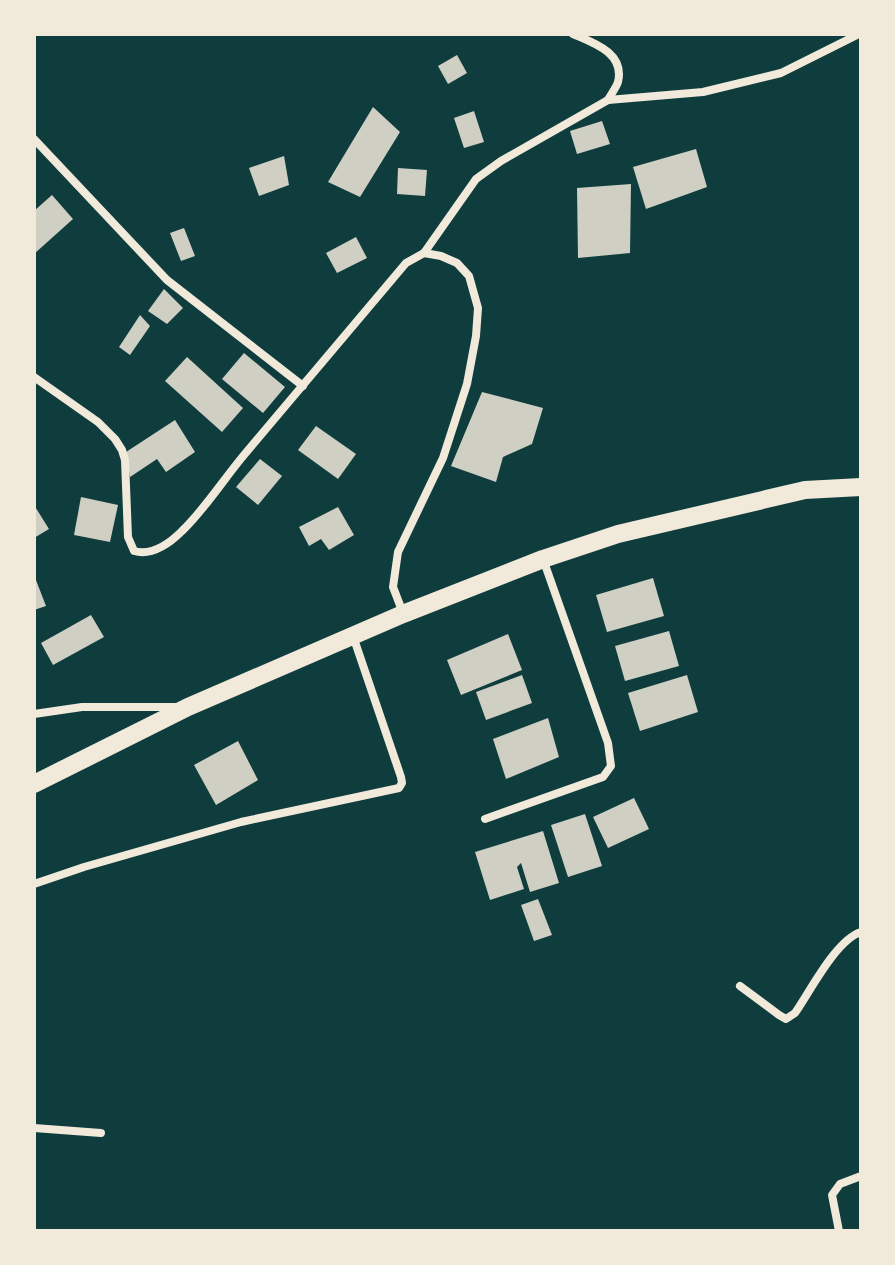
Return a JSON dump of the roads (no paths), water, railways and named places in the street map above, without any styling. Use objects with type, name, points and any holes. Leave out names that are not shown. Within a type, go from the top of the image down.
[{"type":"highway","points":[[34,784],[188,707],[403,614],[543,559],[618,534],[805,490],[861,487]]},
{"type":"street","points":[[573,34],[605,48],[618,65],[618,83],[608,100]]},
{"type":"street","points":[[34,377],[98,422],[122,450],[128,537],[134,551],[143,553],[165,545],[181,532],[406,263],[424,253],[476,179],[501,161],[608,100],[703,92],[781,73],[859,34]]},
{"type":"street","points":[[34,139],[167,280],[303,386]]},
{"type":"street","points":[[403,614],[393,587],[398,552],[443,458],[467,384],[478,308],[469,276],[457,263],[424,253]]},
{"type":"street","points":[[485,819],[603,777],[611,766],[608,743],[543,559]]},
{"type":"street","points":[[34,884],[241,822],[399,788],[401,777],[353,636]]},
{"type":"street","points":[[34,714],[82,707],[188,707]]},
{"type":"street","points":[[740,986],[786,1019],[795,1013],[841,943],[861,932]]},
{"type":"street","points":[[34,1128],[101,1133]]},
{"type":"street","points":[[839,1231],[832,1195],[840,1184],[861,1176]]}]
